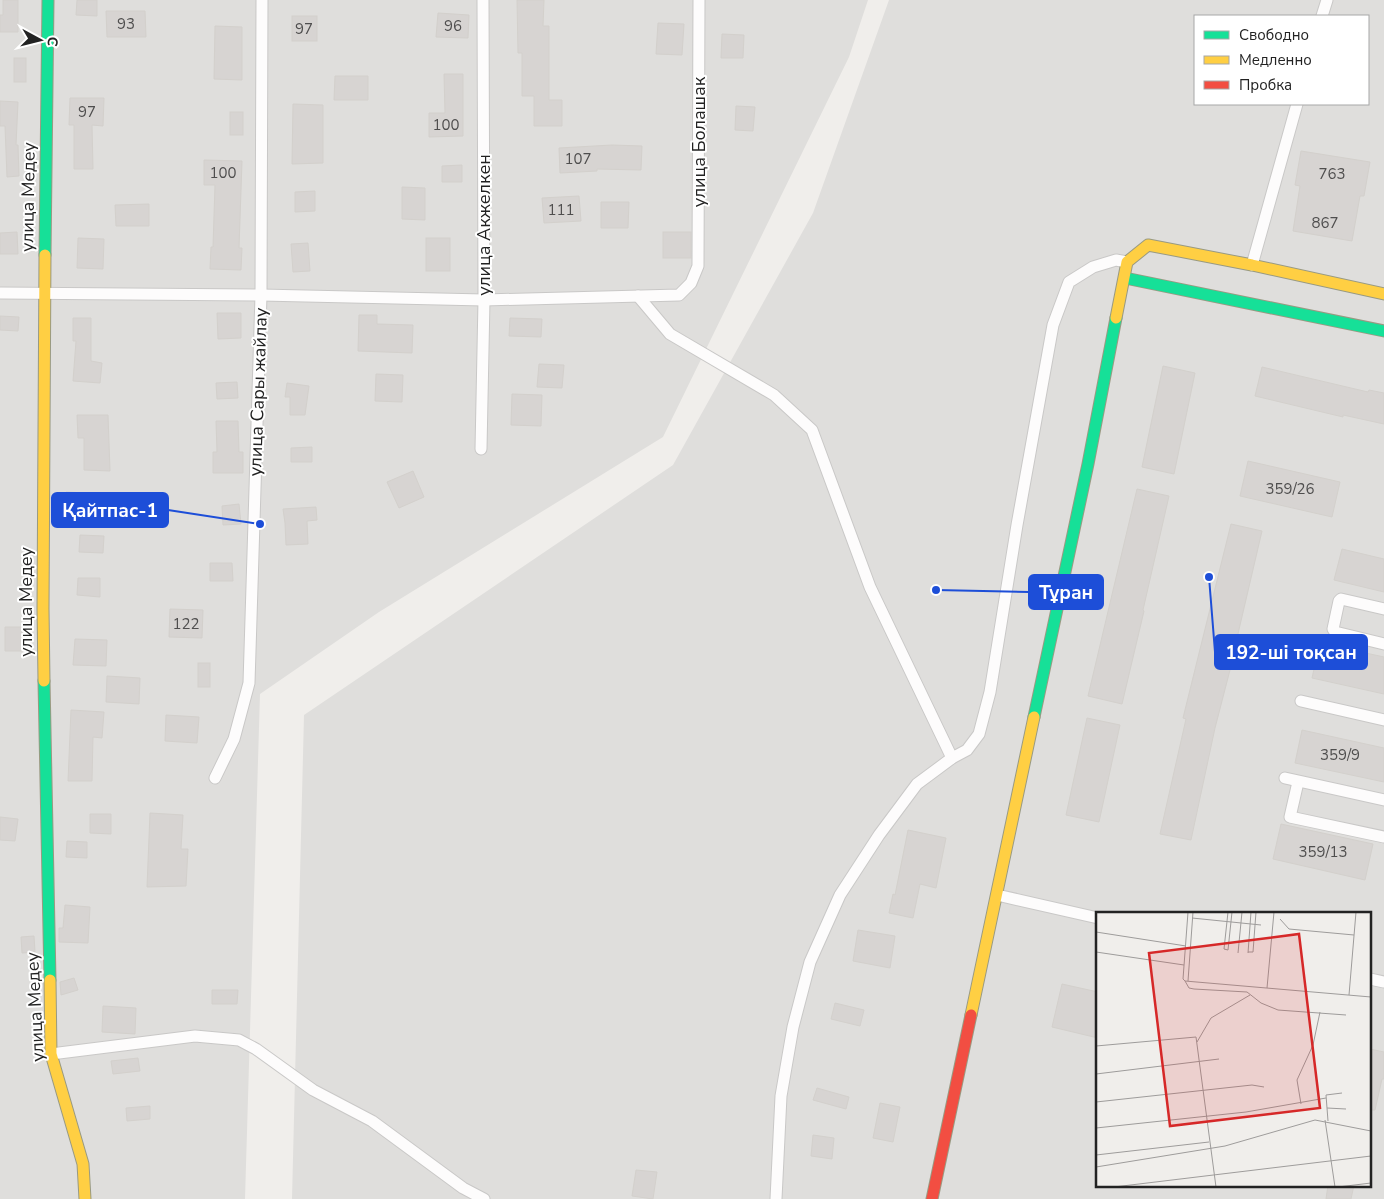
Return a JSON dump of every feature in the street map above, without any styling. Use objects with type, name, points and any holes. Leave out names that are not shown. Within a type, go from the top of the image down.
[{"type":"street","name":"улица Медеу","points":[[48,0],[44,294],[43,609],[51,1054],[84,1164],[85,1199]]},
{"type":"street","name":"улица Сары жайлау","points":[[216,778],[234,739],[249,683],[261,295],[262,0]]},
{"type":"street","name":"улица Акжелкен","points":[[481,449],[484,300],[483,0]]},
{"type":"street","name":"улица Болашак","points":[[638,296],[678,295],[691,283],[698,266],[699,0]]},
{"type":"street","points":[[1322,15],[1327,0]]},
{"type":"street","points":[[1252,265],[1298,105]]},
{"type":"street","points":[[932,1199],[1084,482],[1127,262],[1148,245],[1252,265],[1384,294]]},
{"type":"street","points":[[776,1199],[781,1096],[793,1027],[810,962],[840,895],[879,835],[918,784],[952,758],[967,750],[978,734],[990,692],[1017,525],[1053,325],[1069,282],[1093,267],[1116,260],[1127,262]]},
{"type":"street","points":[[1125,278],[1384,331]]},
{"type":"street","points":[[0,293],[261,295],[484,300],[638,296],[670,334],[774,396],[812,430],[870,588],[952,758]]},
{"type":"street","points":[[1384,609],[1342,599],[1339,602],[1333,629],[1335,632],[1384,644]]},
{"type":"street","points":[[1301,701],[1384,720]]},
{"type":"street","points":[[1285,778],[1384,800]]},
{"type":"street","points":[[1298,782],[1290,817],[1384,837]]},
{"type":"street","points":[[997,895],[1096,918]]},
{"type":"street","points":[[51,1054],[195,1036],[239,1040],[256,1049],[313,1090],[372,1121],[462,1188],[484,1199]]},
{"type":"shaded area","points":[[0,0],[868,0],[849,57],[663,437],[379,612],[260,694],[245,1199],[0,1199]]},
{"type":"shaded area","points":[[889,0],[1384,0],[1384,1199],[292,1199],[304,715],[673,465],[813,213]]},
{"type":"building","points":[[3,0],[18,0],[18,32],[0,32],[0,15],[3,15]]},
{"type":"building","points":[[77,0],[97,0],[97,16],[76,15]]},
{"type":"building","points":[[517,0],[544,0],[543,26],[549,26],[549,100],[562,100],[562,126],[534,126],[534,96],[522,96],[522,53],[518,53]]},
{"type":"building","points":[[106,11],[145,11],[146,37],[107,37]]},
{"type":"building","points":[[438,13],[469,15],[468,38],[436,37]]},
{"type":"building","points":[[292,16],[317,16],[317,41],[292,41]]},
{"type":"building","points":[[658,23],[684,24],[682,55],[656,54]]},
{"type":"building","points":[[215,26],[242,27],[242,80],[214,79]]},
{"type":"building","points":[[722,34],[744,35],[743,58],[721,58]]},
{"type":"building","points":[[14,58],[26,58],[26,82],[14,82]]},
{"type":"building","points":[[444,74],[463,74],[463,136],[429,137],[429,113],[445,113]]},
{"type":"building","points":[[335,76],[368,76],[368,100],[334,100]]},
{"type":"building","points":[[70,98],[104,98],[103,126],[92,125],[93,169],[74,169],[74,125],[69,125]]},
{"type":"building","points":[[0,101],[18,102],[16,145],[18,145],[19,176],[7,177],[5,126],[0,126]]},
{"type":"building","points":[[293,104],[323,105],[323,163],[292,164]]},
{"type":"building","points":[[736,106],[755,107],[753,131],[735,130]]},
{"type":"building","points":[[230,112],[243,112],[243,135],[230,135]]},
{"type":"building","points":[[612,145],[642,146],[641,170],[597,169],[597,171],[560,173],[559,148]]},
{"type":"building","points":[[1301,151],[1370,162],[1364,196],[1360,196],[1352,241],[1293,231],[1300,186],[1295,185]]},
{"type":"building","points":[[204,160],[242,161],[239,248],[242,248],[241,270],[210,269],[211,247],[213,247],[215,185],[204,185]]},
{"type":"building","points":[[462,165],[462,182],[442,182],[442,166]]},
{"type":"building","points":[[402,187],[425,188],[425,220],[402,219]]},
{"type":"building","points":[[315,191],[315,211],[295,212],[295,192]]},
{"type":"building","points":[[579,196],[581,221],[544,223],[542,198]]},
{"type":"building","points":[[601,202],[629,202],[628,228],[601,228]]},
{"type":"building","points":[[149,204],[149,226],[116,226],[115,205]]},
{"type":"building","points":[[17,232],[18,254],[0,254],[0,233]]},
{"type":"building","points":[[663,232],[691,232],[691,258],[663,258]]},
{"type":"building","points":[[78,238],[104,239],[103,269],[77,268]]},
{"type":"building","points":[[426,238],[450,238],[450,271],[426,271]]},
{"type":"building","points":[[308,243],[310,271],[293,272],[291,244]]},
{"type":"building","points":[[217,313],[241,313],[241,338],[218,339]]},
{"type":"building","points":[[359,315],[377,315],[377,324],[413,325],[412,353],[358,351]]},
{"type":"building","points":[[0,316],[19,317],[18,331],[0,330]]},
{"type":"building","points":[[73,318],[91,318],[91,361],[102,363],[100,383],[73,381],[76,341],[73,341]]},
{"type":"building","points":[[510,318],[542,319],[541,337],[509,336]]},
{"type":"building","points":[[539,364],[564,365],[562,388],[537,387]]},
{"type":"building","points":[[1163,366],[1195,373],[1174,474],[1142,467]]},
{"type":"building","points":[[1262,367],[1368,392],[1369,390],[1384,393],[1384,424],[1343,415],[1343,417],[1255,396]]},
{"type":"building","points":[[376,374],[403,375],[402,402],[375,401]]},
{"type":"building","points":[[237,382],[238,398],[217,399],[216,383]]},
{"type":"building","points":[[287,383],[309,386],[305,415],[290,415],[290,397],[285,397]]},
{"type":"building","points":[[512,394],[542,395],[541,426],[511,425]]},
{"type":"building","points":[[77,415],[108,415],[110,471],[84,470],[84,438],[78,438]]},
{"type":"building","points":[[216,421],[238,421],[239,452],[243,452],[243,473],[213,473],[213,452],[217,452]]},
{"type":"building","points":[[312,447],[312,462],[291,462],[291,448]]},
{"type":"building","points":[[1248,461],[1340,482],[1332,517],[1240,496]]},
{"type":"building","points":[[413,471],[424,497],[399,508],[387,482]]},
{"type":"building","points":[[1137,489],[1169,496],[1122,704],[1088,696]]},
{"type":"building","points":[[66,492],[87,493],[86,514],[65,514]]},
{"type":"building","points":[[239,504],[241,524],[223,525],[222,506]]},
{"type":"building","points":[[316,507],[317,520],[307,521],[308,544],[286,545],[283,509]]},
{"type":"building","points":[[1231,524],[1262,531],[1238,639],[1215,728],[1191,840],[1160,834],[1186,719],[1183,718]]},
{"type":"building","points":[[80,535],[104,536],[103,553],[79,552]]},
{"type":"building","points":[[1342,549],[1384,559],[1384,592],[1334,580]]},
{"type":"building","points":[[210,563],[232,563],[233,581],[210,581]]},
{"type":"building","points":[[78,578],[100,578],[100,597],[77,595]]},
{"type":"building","points":[[170,609],[203,610],[202,638],[169,637]]},
{"type":"building","points":[[5,627],[30,627],[29,651],[5,651]]},
{"type":"building","points":[[75,639],[107,640],[106,666],[73,665]]},
{"type":"building","points":[[1320,643],[1384,657],[1384,694],[1312,678]]},
{"type":"building","points":[[198,663],[210,663],[210,687],[198,687]]},
{"type":"building","points":[[107,676],[140,678],[139,704],[106,702]]},
{"type":"building","points":[[71,710],[104,712],[102,738],[93,737],[92,781],[68,781]]},
{"type":"building","points":[[166,715],[199,717],[197,743],[165,741]]},
{"type":"building","points":[[1087,718],[1120,725],[1099,822],[1066,815]]},
{"type":"building","points":[[1302,730],[1384,748],[1384,782],[1295,763]]},
{"type":"building","points":[[150,813],[183,815],[181,849],[188,849],[186,886],[147,887]]},
{"type":"building","points":[[90,814],[111,814],[111,834],[90,833]]},
{"type":"building","points":[[0,817],[18,819],[15,841],[0,840]]},
{"type":"building","points":[[1281,824],[1373,844],[1365,880],[1273,859]]},
{"type":"building","points":[[908,830],[946,838],[936,888],[920,884],[913,918],[889,913],[893,894],[895,895]]},
{"type":"building","points":[[67,841],[87,842],[87,858],[66,857]]},
{"type":"building","points":[[65,905],[90,907],[88,943],[59,942],[59,928],[63,928]]},
{"type":"building","points":[[858,930],[895,936],[890,968],[853,961]]},
{"type":"building","points":[[34,936],[35,952],[22,953],[21,937]]},
{"type":"building","points":[[74,978],[78,990],[61,995],[60,982]]},
{"type":"building","points":[[1062,984],[1096,992],[1096,1038],[1052,1027]]},
{"type":"building","points":[[212,990],[238,990],[237,1004],[212,1004]]},
{"type":"building","points":[[835,1003],[864,1010],[860,1026],[831,1019]]},
{"type":"building","points":[[103,1006],[136,1008],[135,1034],[102,1032]]},
{"type":"building","points":[[1372,1049],[1384,1052],[1384,1079],[1382,1079],[1375,1110],[1372,1110]]},
{"type":"building","points":[[138,1058],[140,1071],[113,1074],[111,1061]]},
{"type":"building","points":[[817,1088],[849,1097],[846,1109],[813,1100]]},
{"type":"building","points":[[880,1103],[900,1107],[893,1142],[873,1138]]},
{"type":"building","points":[[150,1106],[150,1119],[127,1121],[126,1108]]},
{"type":"building","points":[[813,1135],[834,1138],[832,1159],[811,1156]]},
{"type":"building","points":[[636,1170],[657,1172],[653,1199],[632,1196]]},
{"type":"building","points":[[1328,1186],[1354,1186],[1351,1199],[1326,1199]]},
{"type":"traffic: fast","points":[[45,255],[48,0]]},
{"type":"traffic: fast","points":[[1125,278],[1384,331]]},
{"type":"traffic: fast","points":[[1034,717],[1088,464],[1116,318]]},
{"type":"traffic: fast","points":[[44,681],[50,980]]},
{"type":"traffic: slow","points":[[1116,318],[1127,262],[1148,245],[1252,265],[1384,294]]},
{"type":"traffic: slow","points":[[44,681],[45,255]]},
{"type":"traffic: slow","points":[[971,1015],[1034,717]]},
{"type":"traffic: slow","points":[[50,980],[51,1054],[83,1164],[85,1199]]},
{"type":"traffic: jam","points":[[932,1199],[971,1015]]},
{"type":"place","name":"Қайтпас-1","points":[[260,524]]},
{"type":"place","name":"192-ші тоқсан","points":[[1209,577]]},
{"type":"place","name":"Тұран","points":[[936,590]]}]
